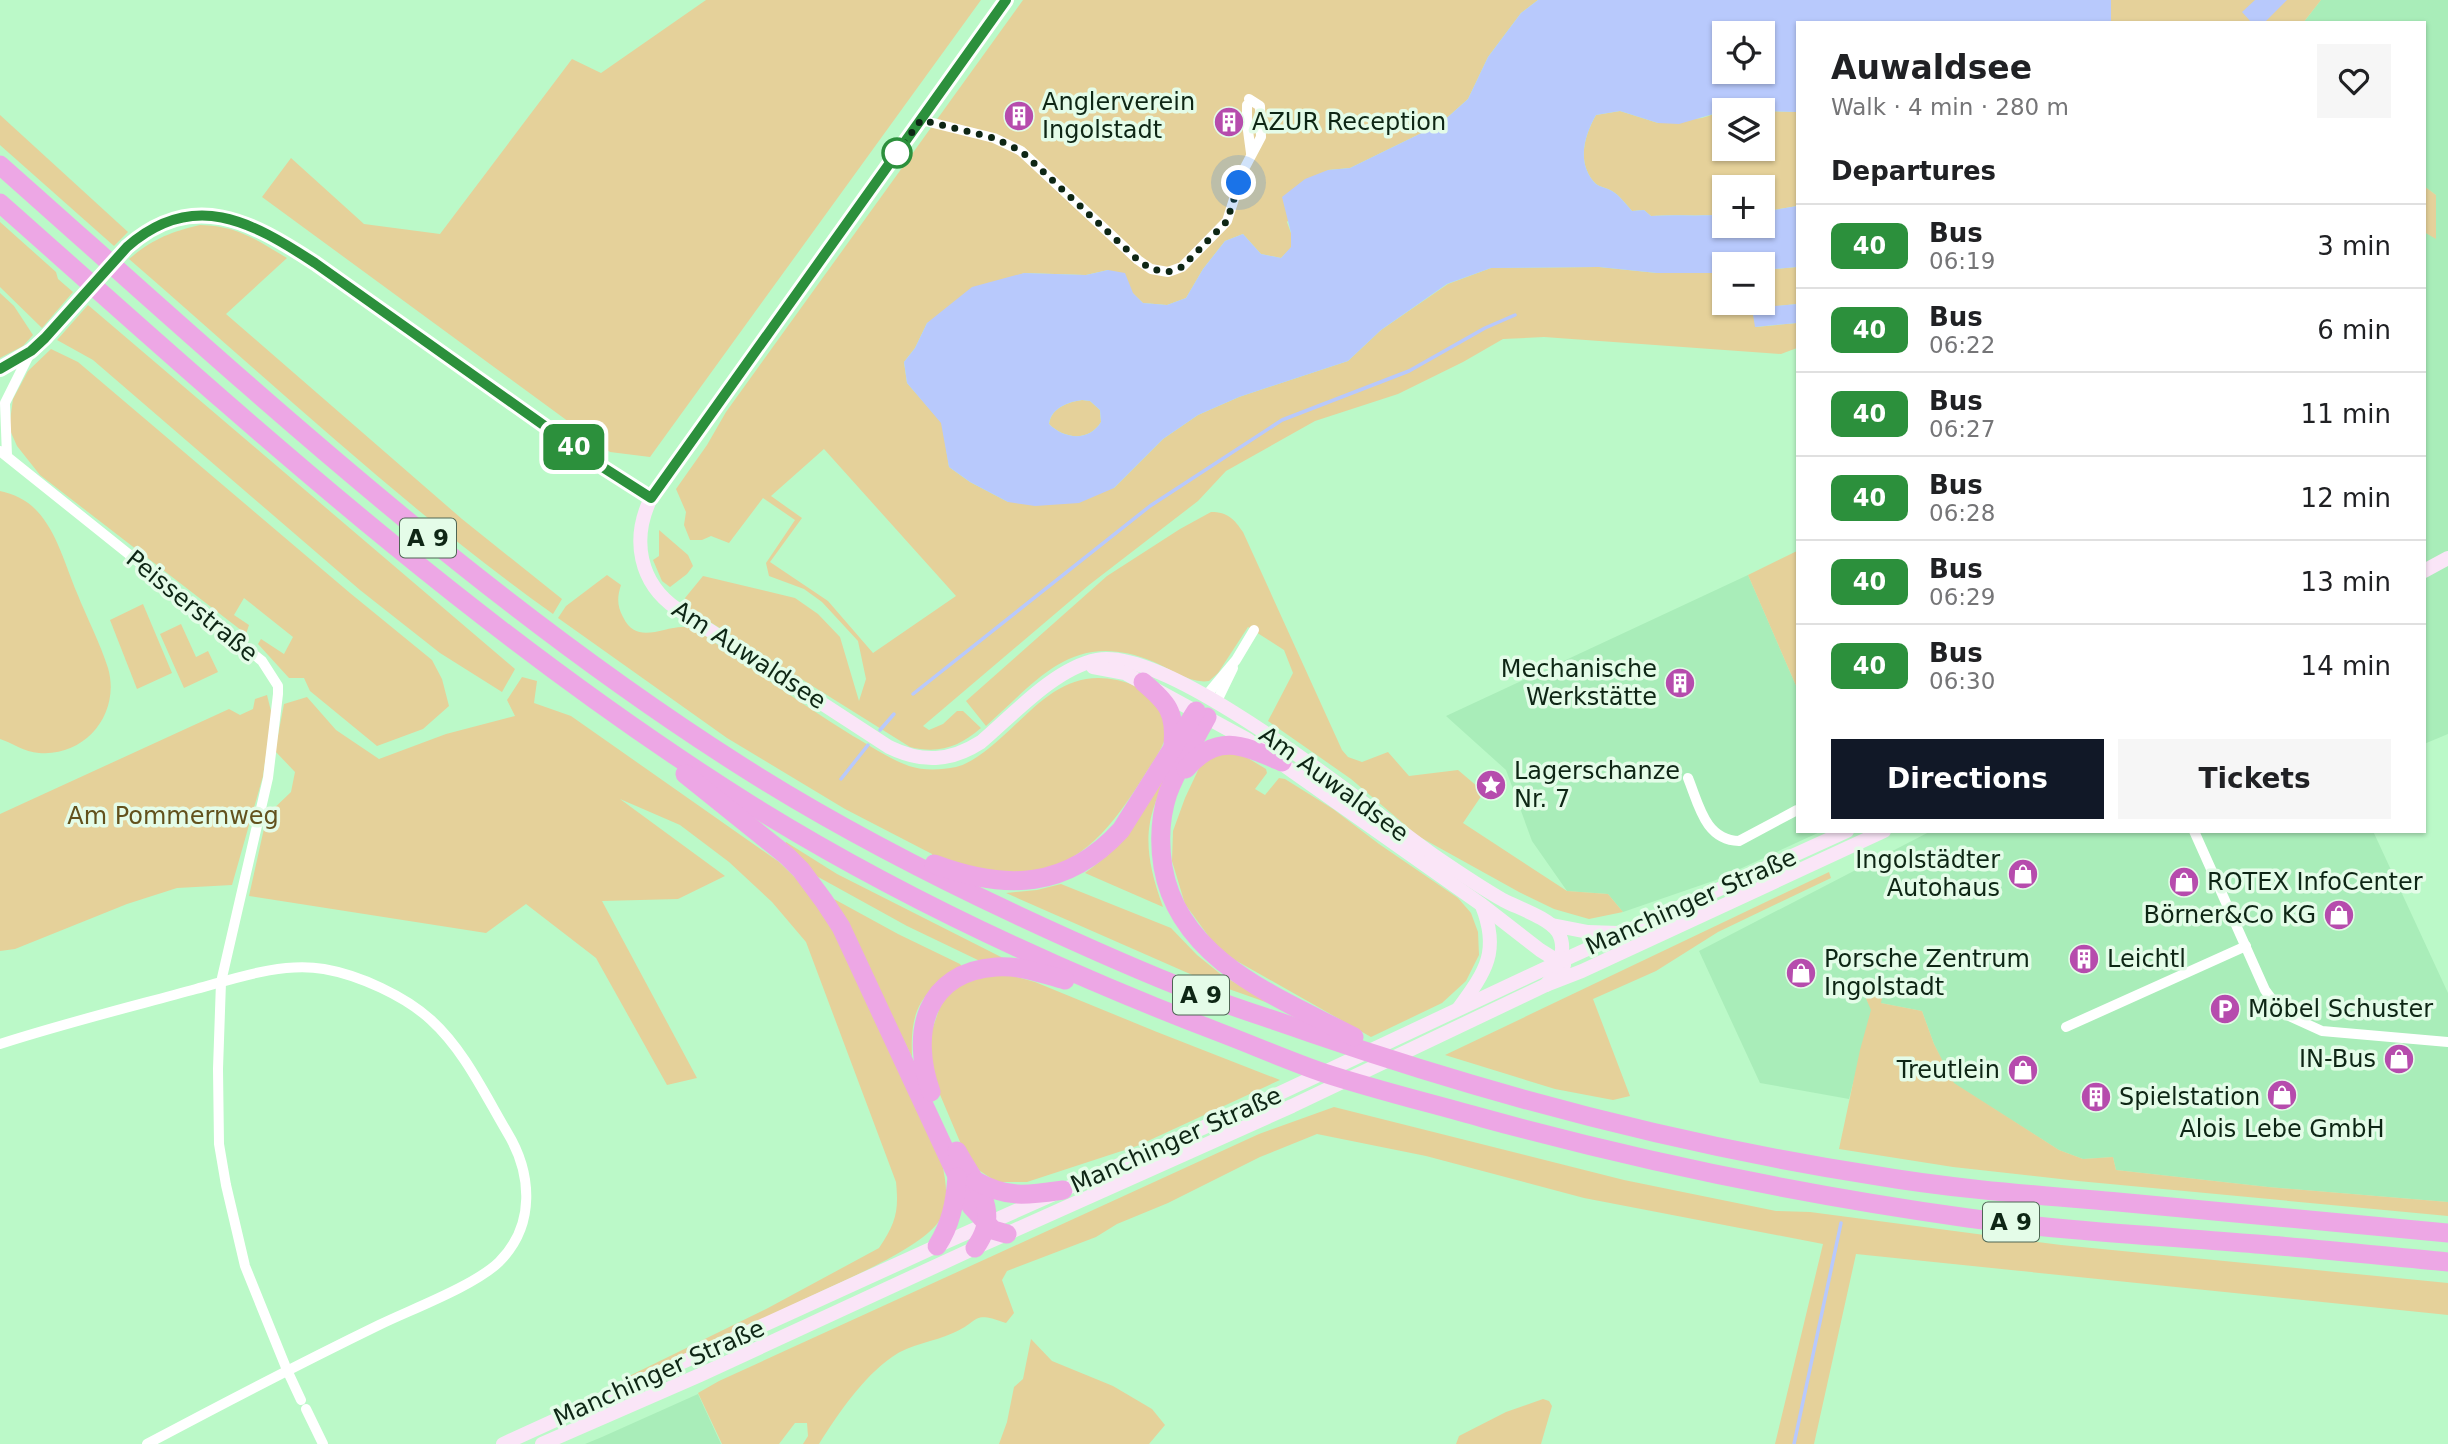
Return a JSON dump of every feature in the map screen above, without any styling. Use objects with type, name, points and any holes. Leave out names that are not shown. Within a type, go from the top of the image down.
[{"type":"highway","name":"A 9","points":[[0,165],[307,436],[442,550],[583,659],[744,768],[855,833],[924,871],[1083,946],[1194,992],[1411,1067],[1583,1116],[1695,1143],[1881,1177],[1981,1190],[2448,1233]]},
{"type":"highway","name":"A 9","points":[[0,203],[289,458],[437,582],[565,681],[753,806],[850,863],[1050,963],[1134,999],[1326,1073],[1579,1144],[1757,1184],[1976,1219],[2448,1262]]},
{"type":"highway","points":[[1143,682],[1169,709],[1174,724],[1174,745]]},
{"type":"highway","points":[[855,833],[967,875],[1001,881],[1040,879],[1075,867],[1108,844],[1134,812],[1174,745],[1206,707]]},
{"type":"highway","points":[[1206,707],[1168,792],[1161,832],[1164,874],[1177,910],[1196,939],[1226,966],[1411,1067]]},
{"type":"highway","points":[[614,714],[722,806],[787,856],[811,881],[846,937],[966,1179],[1005,1194],[1023,1196],[1063,1190]]},
{"type":"highway","points":[[1168,792],[1195,758],[1220,745],[1234,744],[1245,747],[1282,762]]},
{"type":"highway","points":[[1007,1234],[993,1230],[971,1206],[959,1154],[933,1099],[922,1060],[921,1031],[934,1001],[944,988],[968,973],[996,967],[1015,968],[1134,999]]},
{"type":"highway","points":[[937,1246],[947,1231],[966,1179]]},
{"type":"highway","points":[[975,1248],[985,1233],[986,1224]]},
{"type":"main road","name":"Am Auwaldsee","points":[[1006,0],[651,498],[640,528],[640,555],[647,575],[661,596],[688,617],[903,754],[929,759],[943,759],[967,751],[1045,687],[1072,669],[1099,659],[1143,666],[1206,707],[1482,905],[1540,950],[1559,962],[1582,971]]},
{"type":"main road","points":[[0,369],[31,351],[140,236],[179,217],[214,216],[234,219],[272,236],[315,263],[604,468],[651,498]]},
{"type":"main road","points":[[2426,570],[2448,558]]},
{"type":"main road","points":[[2426,576],[2448,568]]},
{"type":"main road","name":"Am Auwaldsee","points":[[1072,669],[1109,668],[1206,707],[1319,769],[1415,842],[1478,885],[1552,925],[1588,932],[1623,933]]},
{"type":"main road","name":"Manchinger Straße","points":[[503,1444],[1263,1101],[1841,833]]},
{"type":"main road","name":"Manchinger Straße","points":[[541,1444],[700,1375],[1292,1106],[1546,985],[1582,971],[1880,833]]},
{"type":"main road","points":[[1458,1009],[1489,961],[1491,936],[1482,905]]},
{"type":"main road","points":[[1546,985],[1559,962],[1562,945],[1557,930],[1552,925]]},
{"type":"street","points":[[921,120],[994,138],[1021,151],[1138,260],[1151,269],[1168,272],[1182,267],[1227,221],[1251,153],[1261,137],[1260,106],[1248,102]]},
{"type":"street","points":[[4,454],[5,403],[31,351]]},
{"type":"street","name":"Peisserstraße","points":[[0,444],[4,454],[262,661],[278,686],[268,778],[221,982],[219,1144],[245,1266],[287,1370],[323,1444]]},
{"type":"street","points":[[1206,707],[1254,630]]},
{"type":"street","points":[[1688,778],[1710,828],[1718,837],[1729,841],[1739,841],[1796,811]]},
{"type":"street","points":[[1843,833],[1847,849]]},
{"type":"street","points":[[2195,833],[2265,990],[2289,1016],[2322,1031],[2448,1042]]},
{"type":"street","points":[[2066,1027],[2245,946]]},
{"type":"street","points":[[0,1044],[122,1007],[221,982],[284,968],[323,969],[359,978],[394,995],[429,1018],[458,1050],[520,1152],[527,1186],[525,1214],[516,1241],[498,1263],[469,1282],[287,1370],[147,1444]]},
{"type":"shaded area","points":[[2321,0],[2448,0],[2448,734],[2426,743],[2426,233],[2436,238],[2436,195],[2426,188],[2426,21],[2305,21]]},
{"type":"shaded area","points":[[1748,575],[1796,686],[1796,833],[1818,833],[1716,880],[1623,912],[1608,894],[1567,891],[1532,841],[1506,770],[1446,716]]},
{"type":"shaded area","points":[[1927,833],[2374,833],[2448,993],[2448,1202],[2268,1187],[2116,1170],[2113,1157],[2083,1159],[2059,1150],[1953,1083],[1922,1011],[1881,1003],[1864,994],[1872,1010],[1849,1099],[1760,1083],[1699,951]]},
{"type":"shaded area","points":[[698,1394],[721,1444],[585,1444],[602,1437]]},
{"type":"green space","points":[[706,0],[981,0],[650,457],[610,452],[262,197],[291,158],[364,224],[440,234],[572,59],[601,73]]},
{"type":"green space","points":[[1023,0],[1538,0],[1521,13],[1488,57],[1468,99],[1440,124],[1350,168],[1328,170],[1287,222],[1291,233],[1291,248],[1281,258],[1261,254],[1243,234],[1225,241],[1203,269],[1186,298],[1167,305],[1143,303],[1108,270],[1086,275],[1024,273],[927,323],[915,348],[904,362],[907,383],[942,423],[949,467],[970,482],[1008,502],[1114,488],[1163,439],[1198,415],[1239,397],[1348,361],[1381,330],[1448,284],[1491,268],[1599,267],[1657,273],[1712,273],[1712,315],[1753,315],[1756,327],[1796,323],[1796,348],[1781,354],[1544,337],[1503,339],[1398,394],[1315,421],[1226,471],[1198,501],[1089,585],[923,726],[929,730],[943,724],[957,711],[963,711],[981,728],[957,744],[939,749],[910,747],[691,610],[685,598],[703,576],[795,598],[818,614],[840,637],[859,701],[866,679],[858,641],[822,602],[804,589],[769,576],[766,563],[795,520],[763,498],[729,543],[711,536],[702,540],[690,540],[684,525],[686,512],[676,489],[726,412]],"holes":[[[824,449],[956,596],[873,653],[828,601],[770,562],[802,518],[771,496]]]},
{"type":"green space","points":[[2111,0],[2321,0],[2305,21],[2111,21]]},
{"type":"green space","points":[[1620,111],[1658,123],[1712,115],[1712,161],[1775,161],[1775,111],[1796,112],[1796,206],[1775,210],[1775,175],[1712,175],[1712,215],[1651,216],[1644,210],[1632,211],[1615,193],[1596,184],[1590,176],[1584,159],[1588,132],[1596,115]]},
{"type":"green space","points":[[0,115],[128,232],[114,246],[0,145]]},
{"type":"green space","points":[[2426,188],[2436,195],[2436,239],[2426,233]]},
{"type":"green space","points":[[0,222],[56,272],[58,279],[73,292],[42,328],[0,287]]},
{"type":"green space","points":[[200,225],[236,231],[287,258],[226,314],[462,519],[562,599],[553,614],[390,487],[129,259],[162,237]]},
{"type":"green space","points":[[1796,267],[1796,304],[1775,306],[1775,269]]},
{"type":"green space","points":[[0,293],[14,306],[33,335],[23,346],[0,358]]},
{"type":"green space","points":[[88,305],[515,669],[502,692],[440,653],[360,590],[93,360],[57,340]]},
{"type":"green space","points":[[51,349],[78,362],[432,660],[442,679],[449,706],[423,729],[377,746],[310,691],[304,678],[289,678],[258,644],[261,639],[284,654],[293,637],[244,598],[234,615],[249,625],[246,634],[40,475],[17,446],[9,428],[13,399],[28,371]]},
{"type":"green space","points":[[1090,401],[1100,410],[1101,422],[1090,433],[1069,435],[1049,424],[1050,418],[1057,410],[1066,404]]},
{"type":"green space","points":[[0,491],[29,504],[44,519],[60,550],[108,668],[111,685],[109,701],[96,729],[85,740],[56,752],[34,752],[0,739]]},
{"type":"green space","points":[[1211,512],[1230,517],[1243,532],[1342,750],[1348,757],[1362,762],[1388,752],[1409,776],[1458,770],[1484,792],[1463,823],[1567,891],[1608,894],[1623,912],[1589,919],[1554,909],[1418,836],[1351,779],[1268,721],[1293,673],[1284,650],[1248,627],[1218,673],[1209,681],[1188,678],[1154,662],[1126,653],[1102,651],[1080,655],[1061,663],[1042,676],[986,726],[966,701],[1107,576]]},
{"type":"green space","points":[[659,530],[688,555],[693,566],[670,587],[662,581],[653,560],[659,556]]},
{"type":"green space","points":[[1796,551],[1796,686],[1748,575]]},
{"type":"green space","points":[[607,575],[621,585],[618,597],[620,609],[629,626],[635,631],[643,633],[676,627],[695,629],[833,723],[887,756],[909,766],[938,769],[965,764],[988,749],[1031,710],[1061,688],[1096,678],[1121,681],[1147,692],[1165,720],[1166,736],[1158,755],[1114,819],[1088,846],[1055,866],[1036,871],[1009,872],[983,869],[932,856],[845,809],[727,738],[558,618],[566,606]]},
{"type":"green space","points":[[143,604],[172,673],[137,689],[110,620]]},
{"type":"green space","points":[[181,624],[196,657],[208,651],[218,672],[184,688],[160,634]]},
{"type":"green space","points":[[522,677],[537,681],[534,703],[571,716],[779,862],[809,891],[851,959],[942,1163],[945,1178],[946,1200],[939,1221],[915,1243],[857,1275],[649,1373],[621,1380],[768,1308],[879,1248],[893,1224],[897,1201],[896,1182],[806,942],[772,902],[729,862],[680,825],[620,799],[725,876],[678,899],[602,901],[697,1078],[667,1085],[596,958],[526,904],[486,933],[249,896],[267,815],[291,792],[295,772],[275,751],[284,704],[307,697],[336,730],[379,759],[446,734],[515,716],[507,700]]},
{"type":"green space","name":"Am Pommernweg","points":[[267,695],[272,715],[263,776],[232,885],[177,888],[127,904],[15,949],[0,951],[0,814],[229,709],[240,715],[253,709],[255,699]]},
{"type":"green space","points":[[1178,749],[1181,750],[1153,809],[1148,843],[1150,862],[1163,907],[1085,873],[1116,847],[1128,832]]},
{"type":"green space","points":[[1220,752],[1241,754],[1266,769],[1267,773],[1255,789],[1265,795],[1279,778],[1285,779],[1333,809],[1458,898],[1471,913],[1478,932],[1479,955],[1466,981],[1442,1003],[1371,1037],[1235,960],[1215,945],[1185,904],[1172,861],[1173,831],[1185,798],[1200,766]]},
{"type":"green space","points":[[786,842],[837,874],[1003,958],[982,962],[907,926],[811,873],[785,846]]},
{"type":"green space","points":[[1829,872],[1831,878],[1718,932],[1656,971],[1593,999],[1630,1096],[1613,1100],[1555,1089],[1445,1055]]},
{"type":"green space","points":[[1061,884],[1171,928],[1197,955],[1223,976],[1277,1006],[1206,981],[1006,893]]},
{"type":"green space","points":[[834,899],[962,967],[937,985],[921,1003],[913,1026],[912,1057]]},
{"type":"green space","points":[[1006,974],[1035,982],[1280,1080],[1137,1146],[1027,1182],[997,1182],[980,1171],[963,1149],[930,1071],[927,1045],[942,1001],[957,986],[979,977]]},
{"type":"green space","points":[[1869,984],[1884,988],[1881,1003],[1922,1011],[1934,1044],[1954,1083],[2059,1150],[2083,1159],[2113,1157],[2116,1170],[2268,1187],[2448,1202],[2448,1216],[2078,1181],[1953,1167],[1839,1149],[1871,1010],[1864,994]]},
{"type":"green space","points":[[1334,1107],[1624,1180],[1776,1211],[1810,1212],[2061,1245],[2448,1283],[2448,1315],[1856,1254],[1814,1444],[1775,1444],[1823,1244],[1584,1198],[1426,1156],[1317,1134],[1260,1157],[1168,1203],[1117,1224],[1096,1237],[1007,1271],[1002,1280],[1014,1313],[1006,1323],[981,1317],[962,1329],[906,1349],[892,1357],[861,1385],[819,1444],[803,1444],[808,1436],[807,1423],[795,1423],[779,1444],[722,1444],[698,1393],[719,1381],[1259,1134]]},
{"type":"green space","points":[[1031,1339],[1052,1361],[1113,1386],[1152,1409],[1165,1425],[1149,1444],[999,1444],[1007,1422],[1014,1387],[1023,1379]]},
{"type":"green space","points":[[1543,1399],[1549,1401],[1552,1406],[1541,1444],[1456,1444],[1459,1436],[1506,1412]]},
{"type":"water","points":[[1538,0],[2111,0],[2111,21],[1796,21],[1796,112],[1775,111],[1775,98],[1712,98],[1712,114],[1679,124],[1658,123],[1620,111],[1596,115],[1585,141],[1584,159],[1596,184],[1615,193],[1632,211],[1644,210],[1651,216],[1712,215],[1712,238],[1775,238],[1775,210],[1796,206],[1796,267],[1775,269],[1775,252],[1712,252],[1712,273],[1657,273],[1599,267],[1491,268],[1447,284],[1381,330],[1348,361],[1239,397],[1198,415],[1163,439],[1114,488],[1079,503],[1035,506],[1008,502],[970,482],[949,467],[941,423],[907,383],[904,362],[915,348],[927,323],[972,287],[1024,273],[1086,275],[1108,270],[1125,273],[1133,293],[1143,303],[1167,305],[1186,298],[1203,269],[1225,241],[1243,234],[1261,254],[1281,258],[1291,247],[1291,233],[1282,197],[1305,179],[1328,170],[1350,168],[1440,124],[1468,99],[1488,57],[1521,13]],"holes":[[[1090,401],[1100,410],[1101,422],[1090,433],[1083,435],[1062,433],[1049,424],[1053,414],[1066,404]]]},
{"type":"water","points":[[2255,0],[2287,0],[2266,21],[2250,21],[2242,12]]},
{"type":"water","points":[[1796,304],[1796,323],[1755,327],[1753,315],[1775,315],[1775,306]]},
{"type":"waterway","points":[[913,694],[1150,506],[1282,420],[1409,371],[1485,328],[1515,315]]},
{"type":"waterway","points":[[880,730],[894,714]]},
{"type":"waterway","points":[[841,779],[868,745]]},
{"type":"waterway","points":[[1794,1444],[1841,1223]]},
{"type":"bus line","name":"40","points":[[0,369],[31,351],[45,338],[140,236],[179,217],[194,215],[234,219],[272,236],[315,263],[604,468],[651,498],[1006,0]]},
{"type":"place","name":"Anglerverein Ingolstadt","points":[[1019,116]]},
{"type":"place","name":"AZUR Reception","points":[[1229,122]]},
{"type":"place","name":"Mechanische Werkstätte","points":[[1680,683]]},
{"type":"place","name":"Lagerschanze Nr. 7","points":[[1491,785]]},
{"type":"place","name":"Ingolstädter Autohaus","points":[[2023,874]]},
{"type":"place","name":"ROTEX InfoCenter","points":[[2184,882]]},
{"type":"place","name":"Börner&Co KG","points":[[2339,915]]},
{"type":"place","name":"Leichtl","points":[[2084,959]]},
{"type":"place","name":"Porsche Zentrum Ingolstadt","points":[[1801,973]]},
{"type":"place","name":"Möbel Schuster","points":[[2225,1009]]},
{"type":"place","name":"IN-Bus","points":[[2399,1059]]},
{"type":"place","name":"Treutlein","points":[[2023,1070]]},
{"type":"place","name":"Alois Lebe GmbH","points":[[2282,1095]]},
{"type":"place","name":"Spielstation","points":[[2096,1097]]},
{"type":"route","points":[[897,153],[921,120],[994,138],[1021,151],[1138,260],[1151,269],[1168,272],[1182,267],[1227,221],[1239,183]]}]
